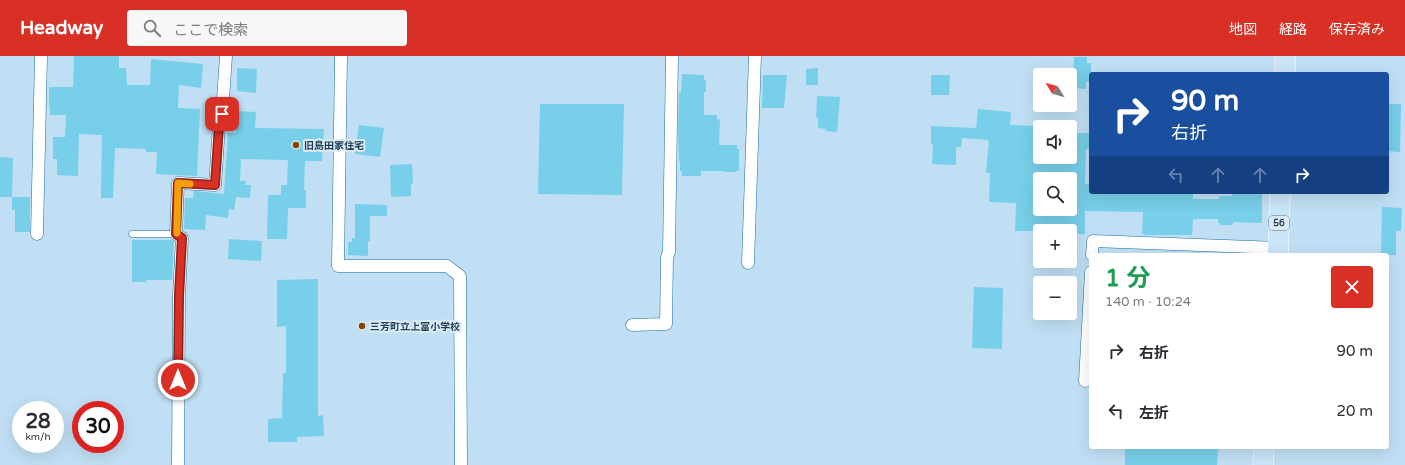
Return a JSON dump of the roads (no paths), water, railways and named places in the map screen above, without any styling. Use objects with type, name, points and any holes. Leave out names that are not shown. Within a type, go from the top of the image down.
[{"type":"main road","points":[[1285,56],[1285,72]]},
{"type":"main road","name":"56","points":[[1278,252],[1280,194]]},
{"type":"main road","points":[[1263,465],[1264,449]]},
{"type":"street","points":[[37,234],[41,56]]},
{"type":"street","points":[[178,465],[179,296],[182,238],[176,234],[178,183],[215,185],[226,56]]},
{"type":"street","points":[[342,56],[338,266],[447,266],[460,276],[461,465]]},
{"type":"street","points":[[632,325],[666,324],[667,257],[669,252],[672,56]]},
{"type":"street","points":[[748,263],[755,56]]},
{"type":"street","points":[[1092,253],[1093,241],[1278,252]]},
{"type":"street","points":[[1085,381],[1089,308]]},
{"type":"lane","points":[[132,234],[176,234]]},
{"type":"place","name":"旧島田家住宅","points":[[296,145]]},
{"type":"place","name":"三芳町立上富小学校","points":[[362,326]]}]
